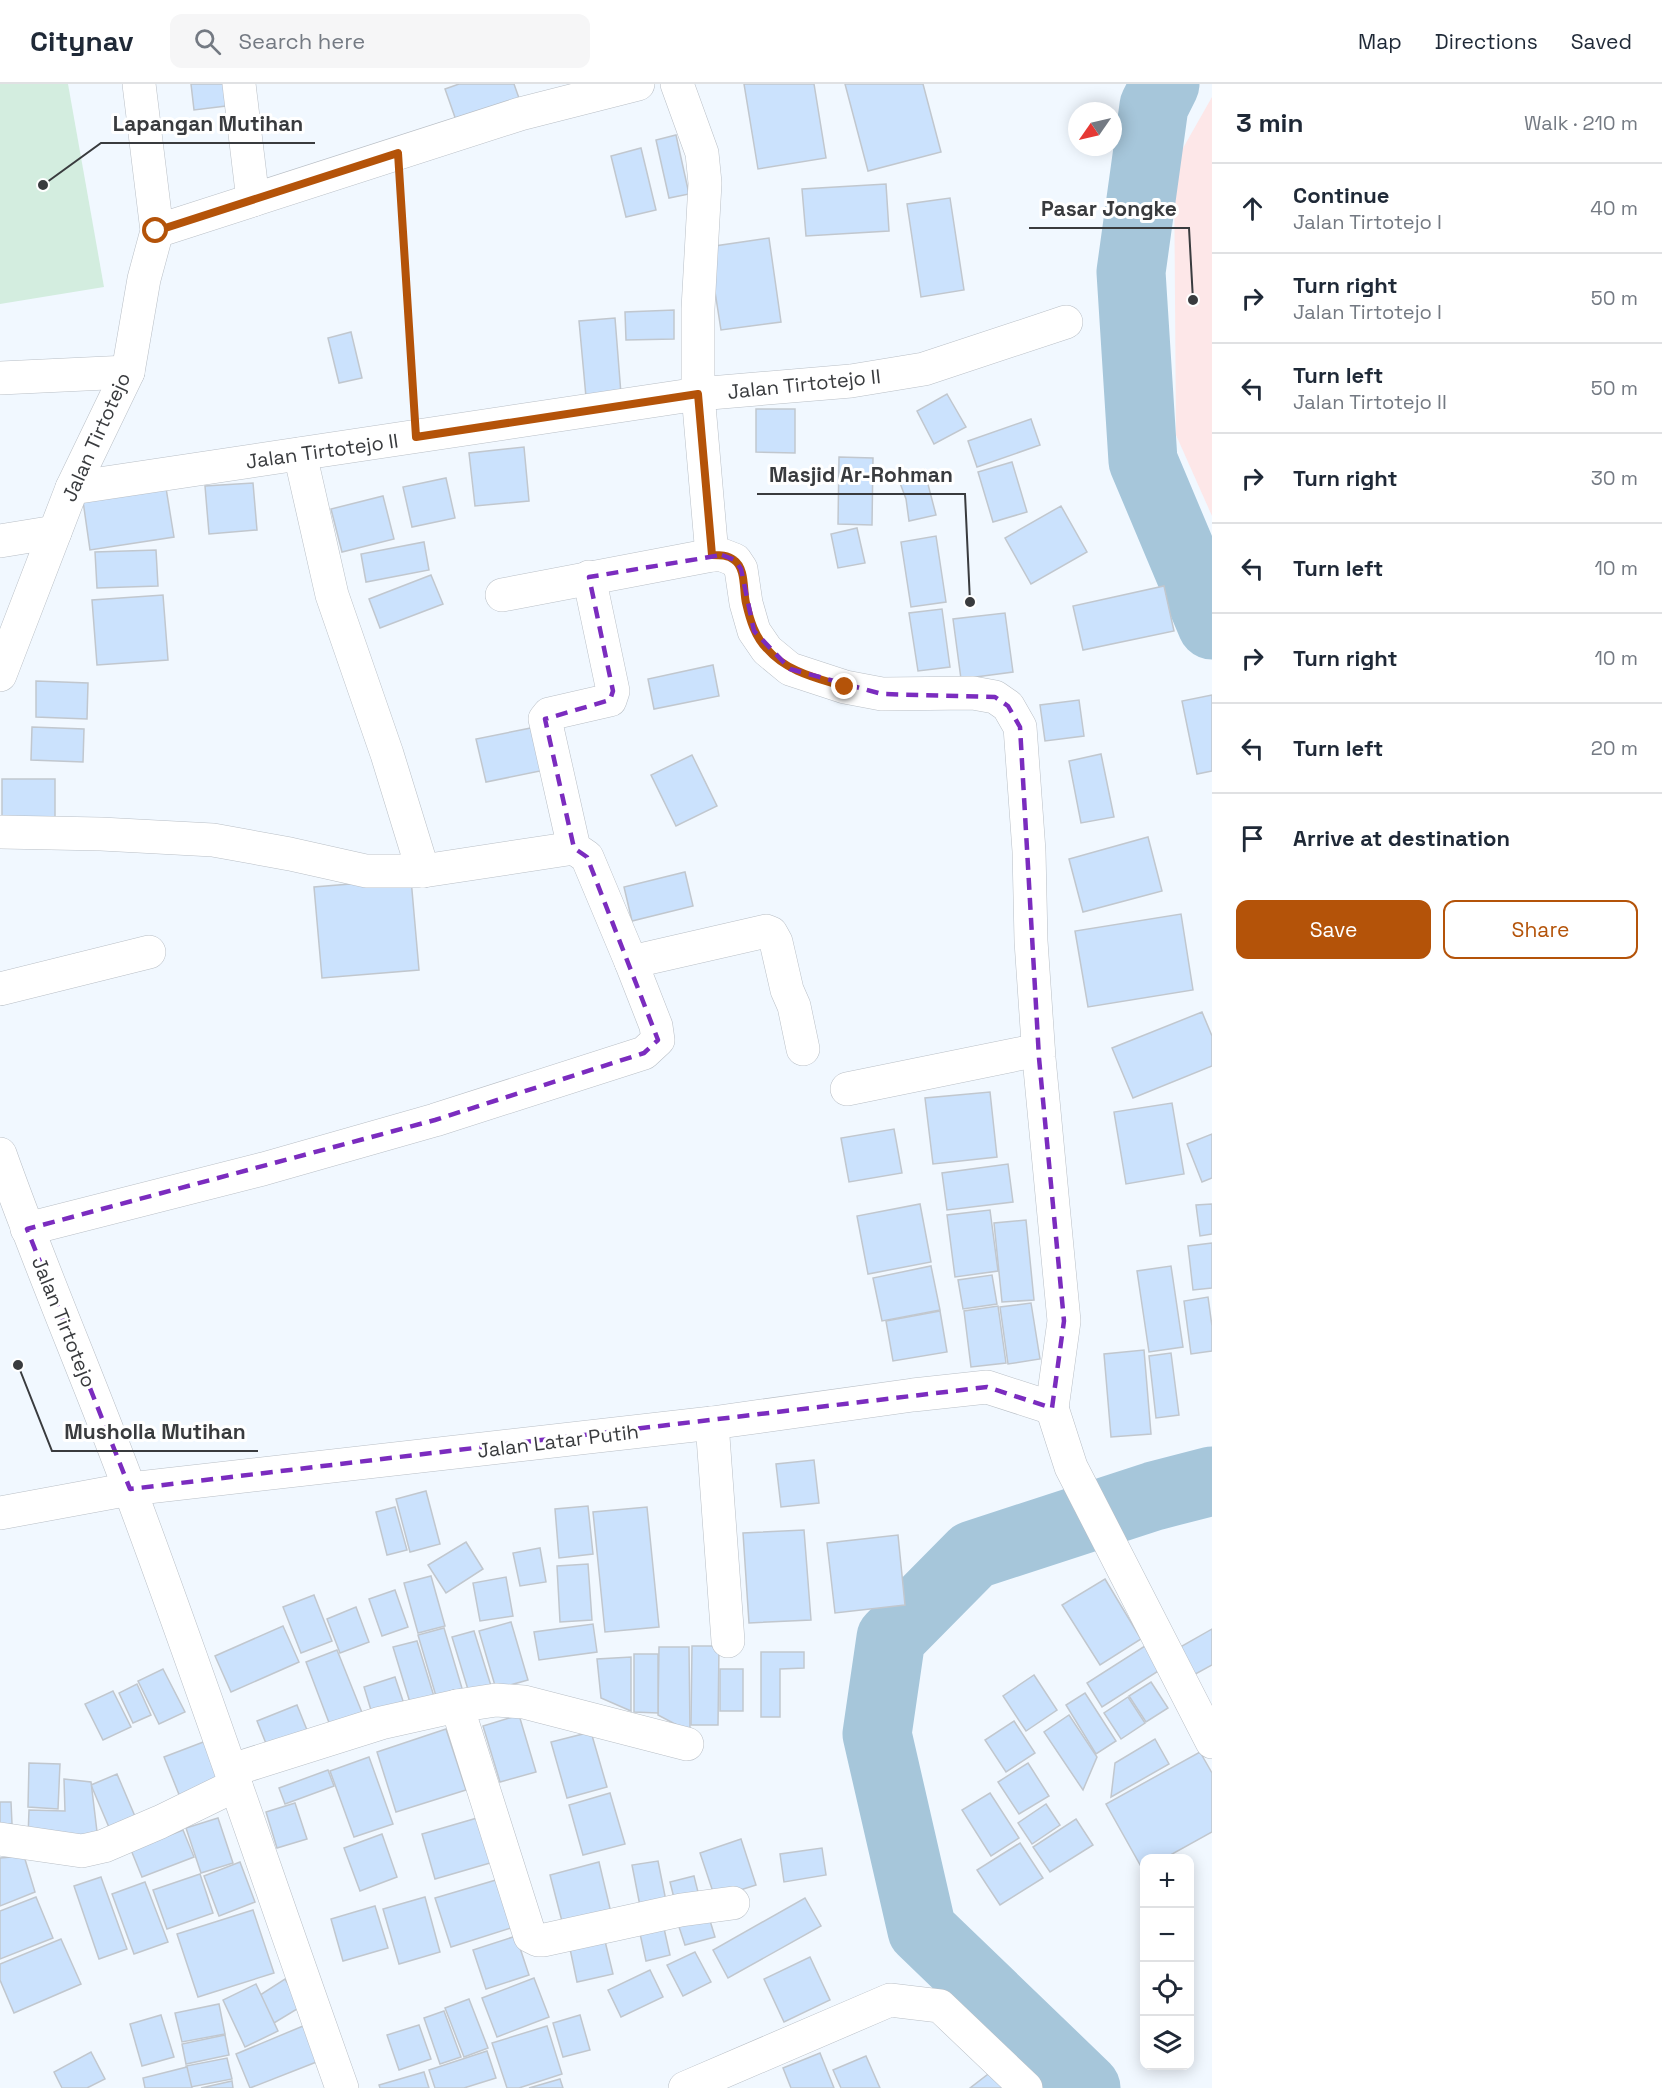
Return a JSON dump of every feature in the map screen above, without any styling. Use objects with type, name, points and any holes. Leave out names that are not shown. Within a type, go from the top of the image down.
[{"type":"street","name":"Jalan Tirtotejo","points":[[0,675],[72,488],[128,372],[144,279],[156,231],[139,84]]},
{"type":"street","points":[[239,84],[254,200]]},
{"type":"street","points":[[156,231],[520,114],[638,84]]},
{"type":"street","points":[[677,84],[702,153],[705,183],[698,309],[698,394],[712,555]]},
{"type":"street","name":"Jalan Tirtotejo II","points":[[72,488],[698,394],[851,381],[924,369],[1066,322]]},
{"type":"street","points":[[0,378],[128,372]]},
{"type":"street","points":[[300,454],[332,595],[387,754],[423,871]]},
{"type":"street","points":[[0,541],[55,532]]},
{"type":"street","points":[[502,595],[590,577],[722,555],[735,560],[741,569],[746,603],[754,631],[767,650],[790,669],[845,687],[882,694],[973,693],[995,697],[1008,706],[1020,727],[1029,851],[1031,941],[1038,1050],[1064,1321],[1052,1408],[1071,1467],[1210,1732]]},
{"type":"street","points":[[27,1229],[263,1169],[435,1120],[644,1053],[658,1040],[656,1026],[587,857],[574,848],[545,719],[549,714],[610,700],[613,691],[590,577]]},
{"type":"street","points":[[0,832],[213,840],[366,871],[423,871],[574,848]]},
{"type":"street","points":[[631,962],[766,931],[771,933],[776,942],[787,990],[794,1006],[803,1049]]},
{"type":"street","points":[[0,989],[149,952]]},
{"type":"street","points":[[847,1089],[1038,1050]]},
{"type":"street","name":"Jalan Tirtotejo","points":[[0,1154],[27,1229],[81,1360],[130,1489],[234,1777],[342,2088]]},
{"type":"street","name":"Jalan Latar Putih","points":[[0,1514],[130,1489],[712,1423],[987,1387],[1052,1408]]},
{"type":"street","points":[[712,1423],[728,1641]]},
{"type":"street","points":[[0,1839],[82,1851],[104,1846],[160,1822],[234,1777],[381,1723],[496,1700],[524,1702],[687,1744]]},
{"type":"street","points":[[457,1706],[530,1936],[544,1940],[681,1910],[733,1903]]},
{"type":"street","points":[[685,2088],[890,2000],[940,2006],[1026,2088]]},
{"type":"path","points":[[398,153],[416,437]]},
{"type":"highlighted area","points":[[722,555],[735,560],[741,569],[754,631],[790,669],[882,694],[995,697],[1008,706],[1020,727],[1039,1058],[1064,1321],[1052,1408],[987,1387],[130,1489],[27,1229],[435,1120],[644,1053],[658,1040],[587,857],[574,848],[545,719],[610,700],[613,691],[589,577]]},
{"type":"shaded area","points":[[1212,97],[1212,516],[1176,435],[1174,164]]},
{"type":"green space","points":[[0,84],[68,84],[104,287],[0,304]]},
{"type":"building","points":[[191,84],[231,84],[234,105],[194,110]]},
{"type":"building","points":[[459,84],[514,84],[520,101],[457,123],[445,89]]},
{"type":"building","points":[[744,84],[814,84],[826,158],[758,169]]},
{"type":"building","points":[[845,84],[923,84],[941,152],[868,171]]},
{"type":"building","points":[[676,135],[689,194],[669,198],[656,140]]},
{"type":"building","points":[[641,148],[656,210],[626,217],[611,156]]},
{"type":"building","points":[[886,184],[889,231],[806,236],[802,189]]},
{"type":"building","points":[[950,198],[964,290],[921,297],[907,204]]},
{"type":"building","points":[[769,238],[781,322],[721,330],[708,247]]},
{"type":"building","points":[[674,310],[674,339],[626,340],[625,312]]},
{"type":"building","points":[[615,318],[621,394],[586,397],[579,321]]},
{"type":"building","points":[[351,332],[362,378],[339,383],[328,338]]},
{"type":"building","points":[[947,394],[966,427],[934,444],[917,411]]},
{"type":"building","points":[[756,409],[795,409],[795,453],[756,452]]},
{"type":"building","points":[[1031,419],[1040,445],[977,467],[968,441]]},
{"type":"building","points":[[524,447],[529,501],[475,506],[469,453]]},
{"type":"building","points":[[839,457],[873,458],[872,525],[838,524]]},
{"type":"building","points":[[1012,462],[1027,512],[993,522],[978,472]]},
{"type":"building","points":[[924,469],[936,515],[909,521],[906,499],[897,475]]},
{"type":"building","points":[[446,478],[455,518],[412,527],[403,487]]},
{"type":"building","points":[[253,483],[257,530],[209,534],[205,486]]},
{"type":"building","points":[[166,488],[174,537],[90,550],[83,501]]},
{"type":"building","points":[[383,496],[394,539],[342,552],[331,509]]},
{"type":"building","points":[[1061,506],[1087,552],[1031,584],[1005,538]]},
{"type":"building","points":[[857,528],[865,563],[838,568],[831,534]]},
{"type":"building","points":[[936,536],[946,602],[911,607],[901,542]]},
{"type":"building","points":[[424,542],[429,570],[366,582],[361,554]]},
{"type":"building","points":[[156,550],[158,586],[97,588],[95,552]]},
{"type":"building","points":[[431,575],[443,604],[380,628],[369,599]]},
{"type":"building","points":[[1164,586],[1174,631],[1083,650],[1073,606]]},
{"type":"building","points":[[163,595],[168,660],[97,665],[92,600]]},
{"type":"building","points":[[942,609],[950,667],[918,671],[909,613]]},
{"type":"building","points":[[1005,613],[1013,672],[961,679],[953,619]]},
{"type":"building","points":[[713,665],[719,696],[654,709],[648,679]]},
{"type":"building","points":[[36,681],[88,683],[87,719],[36,717]]},
{"type":"building","points":[[1212,695],[1212,771],[1197,774],[1182,701]]},
{"type":"building","points":[[1079,700],[1084,736],[1045,741],[1040,705]]},
{"type":"building","points":[[541,726],[550,769],[486,782],[476,739]]},
{"type":"building","points":[[32,727],[84,729],[83,762],[31,760]]},
{"type":"building","points":[[1101,754],[1114,817],[1081,823],[1069,761]]},
{"type":"building","points":[[692,755],[717,806],[676,826],[651,775]]},
{"type":"building","points":[[2,779],[55,779],[55,817],[2,817]]},
{"type":"building","points":[[1148,837],[1162,891],[1083,912],[1069,859]]},
{"type":"building","points":[[685,872],[693,906],[632,921],[624,887]]},
{"type":"building","points":[[411,879],[419,970],[322,978],[314,887]]},
{"type":"building","points":[[1181,914],[1193,990],[1088,1007],[1075,931]]},
{"type":"building","points":[[1202,1012],[1212,1036],[1212,1066],[1133,1098],[1112,1048]]},
{"type":"building","points":[[990,1092],[997,1157],[933,1164],[925,1098]]},
{"type":"building","points":[[1172,1103],[1184,1174],[1126,1184],[1114,1112]]},
{"type":"building","points":[[894,1129],[902,1173],[849,1182],[841,1138]]},
{"type":"building","points":[[1212,1134],[1212,1178],[1202,1182],[1187,1144]]},
{"type":"building","points":[[1008,1164],[1013,1202],[947,1210],[942,1173]]},
{"type":"building","points":[[920,1204],[931,1262],[868,1274],[857,1216]]},
{"type":"building","points":[[1212,1204],[1212,1234],[1200,1236],[1196,1205]]},
{"type":"building","points":[[990,1210],[998,1271],[955,1277],[947,1215]]},
{"type":"building","points":[[1026,1220],[1034,1300],[1002,1302],[994,1223]]},
{"type":"building","points":[[1212,1243],[1212,1288],[1193,1290],[1188,1246]]},
{"type":"building","points":[[931,1266],[940,1310],[882,1321],[873,1278]]},
{"type":"building","points":[[1171,1266],[1183,1347],[1149,1352],[1137,1271]]},
{"type":"building","points":[[992,1275],[997,1304],[963,1309],[958,1280]]},
{"type":"building","points":[[1208,1297],[1212,1326],[1212,1351],[1191,1354],[1184,1301]]},
{"type":"building","points":[[1031,1303],[1040,1359],[1008,1364],[1000,1307]]},
{"type":"building","points":[[998,1306],[1006,1363],[971,1367],[964,1311]]},
{"type":"building","points":[[940,1311],[947,1352],[893,1361],[886,1321]]},
{"type":"building","points":[[1144,1350],[1151,1434],[1111,1437],[1104,1354]]},
{"type":"building","points":[[1171,1353],[1179,1415],[1156,1418],[1149,1356]]},
{"type":"building","points":[[814,1460],[819,1503],[781,1507],[776,1464]]},
{"type":"building","points":[[426,1491],[440,1544],[410,1552],[396,1499]]},
{"type":"building","points":[[588,1506],[593,1554],[559,1558],[555,1509]]},
{"type":"building","points":[[395,1507],[407,1550],[387,1555],[376,1512]]},
{"type":"building","points":[[647,1507],[659,1627],[605,1632],[593,1512]]},
{"type":"building","points":[[804,1530],[811,1620],[749,1623],[743,1533]]},
{"type":"building","points":[[898,1535],[905,1605],[835,1613],[827,1543]]},
{"type":"building","points":[[466,1542],[483,1569],[446,1593],[428,1565]]},
{"type":"building","points":[[540,1548],[546,1582],[520,1586],[513,1553]]},
{"type":"building","points":[[588,1564],[592,1620],[560,1622],[557,1566]]},
{"type":"building","points":[[431,1576],[445,1626],[418,1633],[404,1583]]},
{"type":"building","points":[[506,1577],[513,1616],[480,1621],[473,1583]]},
{"type":"building","points":[[1105,1579],[1141,1639],[1100,1665],[1062,1605]]},
{"type":"building","points":[[395,1590],[408,1627],[382,1636],[369,1599]]},
{"type":"building","points":[[314,1595],[332,1641],[301,1653],[283,1607]]},
{"type":"building","points":[[356,1607],[369,1642],[340,1653],[327,1619]]},
{"type":"building","points":[[511,1622],[528,1680],[496,1689],[479,1631]]},
{"type":"building","points":[[593,1624],[597,1652],[539,1660],[534,1632]]},
{"type":"building","points":[[283,1626],[299,1662],[231,1692],[215,1656]]},
{"type":"building","points":[[444,1628],[464,1695],[438,1703],[418,1635]]},
{"type":"building","points":[[1212,1629],[1212,1665],[1190,1677],[1175,1650]]},
{"type":"building","points":[[474,1631],[492,1689],[470,1696],[452,1637]]},
{"type":"building","points":[[417,1641],[436,1703],[412,1709],[393,1647]]},
{"type":"building","points":[[1148,1644],[1163,1668],[1102,1707],[1087,1683]]},
{"type":"building","points":[[692,1646],[719,1646],[718,1725],[691,1725]]},
{"type":"building","points":[[659,1647],[689,1647],[690,1732],[658,1715]]},
{"type":"building","points":[[337,1650],[363,1715],[331,1728],[306,1662]]},
{"type":"building","points":[[761,1652],[804,1652],[804,1668],[780,1669],[780,1717],[761,1717]]},
{"type":"building","points":[[634,1654],[658,1654],[658,1713],[634,1712]]},
{"type":"building","points":[[631,1657],[631,1711],[601,1698],[597,1659]]},
{"type":"building","points":[[163,1669],[185,1712],[159,1724],[138,1681]]},
{"type":"building","points":[[720,1669],[743,1669],[743,1711],[720,1711]]},
{"type":"building","points":[[1034,1675],[1057,1710],[1026,1731],[1003,1696]]},
{"type":"building","points":[[395,1677],[406,1710],[374,1720],[364,1687]]},
{"type":"building","points":[[1151,1682],[1168,1708],[1146,1722],[1129,1696]]},
{"type":"building","points":[[137,1684],[151,1715],[133,1723],[119,1693]]},
{"type":"building","points":[[113,1691],[131,1727],[103,1740],[85,1704]]},
{"type":"building","points":[[1085,1693],[1116,1741],[1096,1754],[1066,1705]]},
{"type":"building","points":[[1128,1697],[1145,1723],[1121,1739],[1104,1713]]},
{"type":"building","points":[[297,1705],[311,1740],[271,1756],[257,1721]]},
{"type":"building","points":[[519,1715],[536,1772],[500,1782],[483,1726]]},
{"type":"building","points":[[1069,1715],[1097,1757],[1083,1790],[1044,1732]]},
{"type":"building","points":[[1014,1721],[1035,1753],[1006,1772],[985,1740]]},
{"type":"building","points":[[446,1729],[466,1790],[396,1812],[377,1752]]},
{"type":"building","points":[[591,1732],[607,1787],[567,1798],[551,1742]]},
{"type":"building","points":[[1155,1739],[1169,1764],[1111,1797],[1115,1763]]},
{"type":"building","points":[[206,1741],[222,1781],[180,1797],[164,1757]]},
{"type":"building","points":[[1200,1752],[1212,1773],[1212,1832],[1172,1854],[1140,1854],[1140,1865],[1106,1804]]},
{"type":"building","points":[[369,1757],[393,1824],[354,1837],[330,1771]]},
{"type":"building","points":[[29,1763],[60,1764],[58,1809],[28,1807]]},
{"type":"building","points":[[1028,1763],[1049,1796],[1019,1814],[998,1782]]},
{"type":"building","points":[[328,1770],[334,1786],[285,1804],[279,1788]]},
{"type":"building","points":[[117,1774],[137,1821],[111,1832],[91,1785]]},
{"type":"building","points":[[64,1779],[91,1782],[98,1840],[28,1837],[29,1810],[65,1811]]},
{"type":"building","points":[[610,1793],[625,1844],[583,1855],[569,1805]]},
{"type":"building","points":[[990,1793],[1019,1838],[991,1856],[962,1810]]},
{"type":"building","points":[[0,1802],[11,1802],[12,1824],[0,1824]]},
{"type":"building","points":[[295,1803],[307,1839],[277,1848],[266,1812]]},
{"type":"building","points":[[1046,1804],[1060,1825],[1032,1844],[1018,1823]]},
{"type":"building","points":[[484,1816],[497,1861],[435,1879],[422,1834]]},
{"type":"building","points":[[218,1818],[233,1863],[201,1873],[186,1828]]},
{"type":"building","points":[[1076,1819],[1093,1845],[1050,1872],[1033,1847]]},
{"type":"building","points":[[183,1830],[194,1857],[142,1877],[131,1850]]},
{"type":"building","points":[[382,1834],[397,1877],[360,1891],[344,1848]]},
{"type":"building","points":[[741,1839],[756,1885],[715,1898],[700,1853]]},
{"type":"building","points":[[1020,1843],[1043,1878],[1000,1905],[977,1870]]},
{"type":"building","points":[[822,1848],[826,1875],[784,1882],[780,1854]]},
{"type":"building","points":[[24,1856],[35,1892],[0,1906],[0,1858]]},
{"type":"building","points":[[658,1861],[666,1901],[640,1906],[632,1865]]},
{"type":"building","points":[[240,1862],[255,1902],[219,1916],[204,1876]]},
{"type":"building","points":[[599,1862],[612,1917],[564,1929],[550,1875]]},
{"type":"building","points":[[200,1874],[213,1913],[167,1929],[153,1890]]},
{"type":"building","points":[[694,1876],[700,1900],[676,1906],[670,1882]]},
{"type":"building","points":[[101,1877],[127,1949],[99,1959],[74,1886]]},
{"type":"building","points":[[496,1880],[511,1928],[451,1947],[435,1898]]},
{"type":"building","points":[[145,1882],[168,1942],[134,1954],[112,1894]]},
{"type":"building","points":[[36,1897],[53,1938],[0,1959],[0,1911]]},
{"type":"building","points":[[425,1897],[440,1952],[399,1964],[383,1909]]},
{"type":"building","points":[[805,1898],[821,1926],[728,1978],[713,1950]]},
{"type":"building","points":[[375,1906],[388,1948],[343,1961],[331,1919]]},
{"type":"building","points":[[253,1910],[274,1973],[198,1997],[177,1934]]},
{"type":"building","points":[[708,1914],[715,1937],[685,1945],[678,1924]]},
{"type":"building","points":[[663,1924],[670,1955],[646,1961],[639,1929]]},
{"type":"building","points":[[516,1936],[529,1975],[486,1989],[473,1950]]},
{"type":"building","points":[[604,1937],[613,1974],[577,1982],[569,1944]]},
{"type":"building","points":[[61,1939],[81,1984],[14,2013],[0,1980],[0,1964]]},
{"type":"building","points":[[695,1952],[711,1982],[683,1996],[667,1965]]},
{"type":"building","points":[[810,1957],[830,2000],[784,2022],[764,1979]]},
{"type":"building","points":[[650,1970],[663,1997],[621,2017],[608,1990]]},
{"type":"building","points":[[534,1978],[549,2017],[497,2037],[482,1998]]},
{"type":"building","points":[[285,1979],[302,2006],[274,2023],[257,1997]]},
{"type":"building","points":[[256,1984],[278,2031],[245,2047],[223,2000]]},
{"type":"building","points":[[469,1999],[488,2048],[464,2057],[445,2008]]},
{"type":"building","points":[[219,2004],[225,2034],[182,2042],[175,2013]]},
{"type":"building","points":[[444,2011],[461,2057],[440,2064],[424,2018]]},
{"type":"building","points":[[161,2015],[174,2057],[142,2066],[130,2024]]},
{"type":"building","points":[[580,2015],[590,2050],[563,2057],[553,2023]]},
{"type":"building","points":[[419,2025],[431,2059],[399,2070],[387,2035]]},
{"type":"building","points":[[303,2026],[319,2061],[250,2088],[236,2054]]},
{"type":"building","points":[[547,2026],[562,2074],[519,2088],[507,2088],[492,2043]]},
{"type":"building","points":[[225,2035],[229,2055],[186,2064],[182,2044]]},
{"type":"building","points":[[487,2051],[496,2078],[464,2088],[435,2088],[429,2070]]},
{"type":"building","points":[[91,2052],[105,2079],[87,2088],[62,2088],[54,2072]]},
{"type":"building","points":[[820,2053],[834,2088],[791,2088],[783,2068]]},
{"type":"building","points":[[866,2056],[880,2088],[841,2088],[833,2070]]},
{"type":"building","points":[[227,2058],[232,2079],[191,2087],[186,2066]]},
{"type":"building","points":[[187,2067],[192,2088],[145,2088],[143,2078]]},
{"type":"building","points":[[996,2068],[1012,2088],[970,2088]]},
{"type":"building","points":[[424,2072],[429,2088],[380,2088],[379,2085]]},
{"type":"building","points":[[560,2079],[563,2088],[529,2088]]},
{"type":"building","points":[[232,2081],[233,2088],[201,2088]]},
{"type":"waterway","points":[[1165,84],[1154,106],[1131,272],[1143,461],[1212,625]]},
{"type":"waterway","points":[[1086,2088],[922,1930],[877,1734],[891,1638],[973,1555],[1154,1496],[1212,1481]]},
{"type":"place","name":"Lapangan Mutihan","points":[[43,185]]},
{"type":"place","name":"Pasar Jongke","points":[[1193,300]]},
{"type":"place","name":"Masjid Ar-Rohman","points":[[970,602]]},
{"type":"place","name":"Musholla Mutihan","points":[[18,1365]]},
{"type":"route","points":[[156,231],[398,153],[416,437],[698,394],[712,555],[722,555],[735,560],[741,569],[746,603],[754,631],[767,650],[790,669],[845,687]]}]
